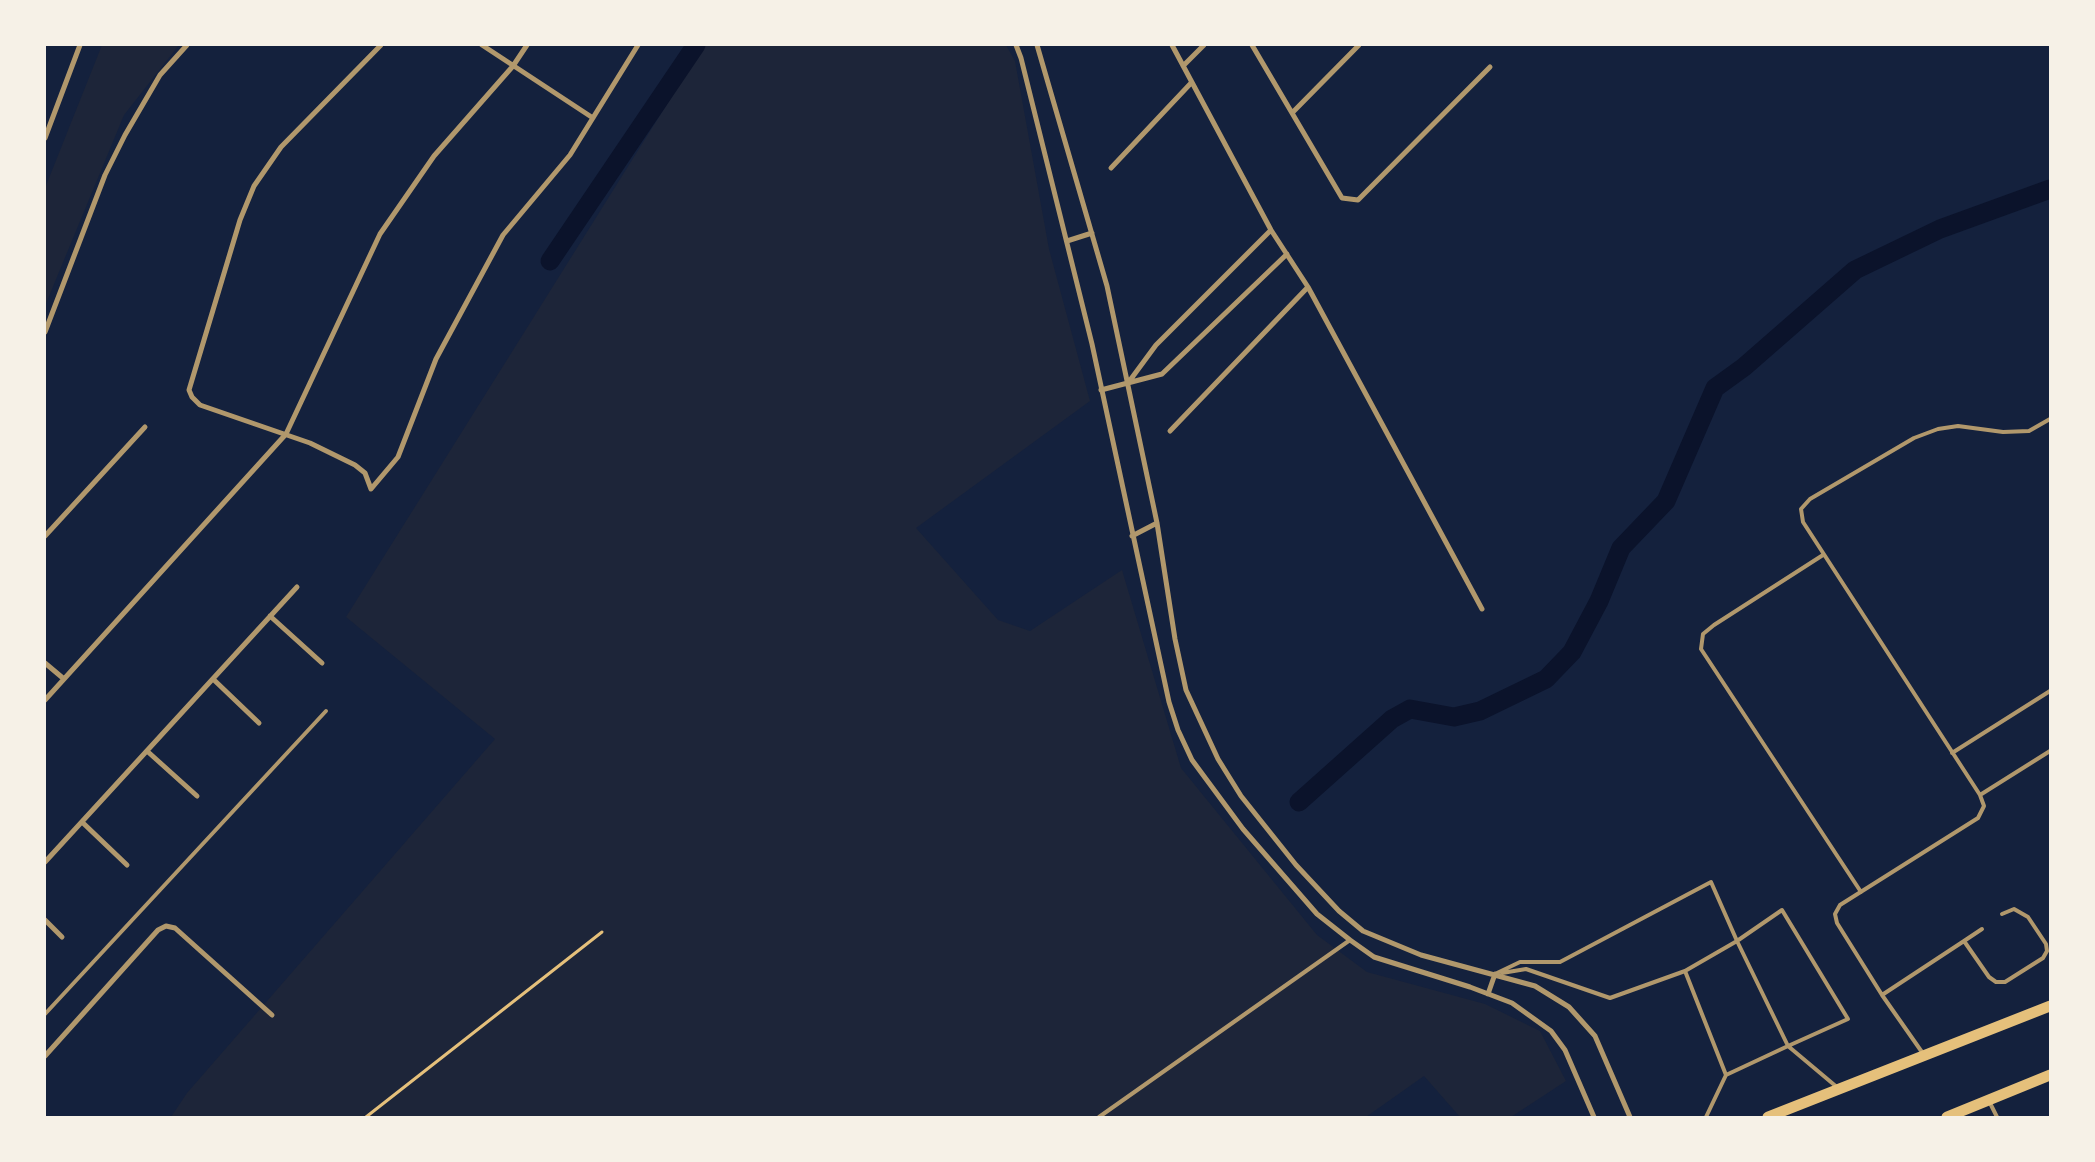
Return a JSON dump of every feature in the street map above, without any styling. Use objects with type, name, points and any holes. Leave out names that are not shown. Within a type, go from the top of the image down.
[{"type":"main road","points":[[1768,1117],[2050,1006]]},
{"type":"main road","points":[[1947,1117],[2050,1075]]},
{"type":"street","points":[[45,138],[80,45]]},
{"type":"street","points":[[45,332],[106,175],[126,134],[160,75],[187,45]]},
{"type":"street","points":[[381,45],[280,147],[254,186],[240,220],[189,390],[192,397],[200,405],[310,443],[355,465],[365,473],[371,489],[398,457],[436,359],[503,235],[570,155],[638,45]]},
{"type":"street","points":[[482,45],[593,118]]},
{"type":"street","points":[[45,700],[286,434],[380,234],[434,156],[513,66],[527,45]]},
{"type":"street","points":[[1016,45],[1021,58],[1067,241],[1102,390],[1169,702],[1178,730],[1192,760],[1208,786],[1317,914],[1350,940],[1374,957],[1512,1002],[1551,1031],[1565,1050],[1594,1117]]},
{"type":"street","points":[[1037,45],[1107,286],[1157,522],[1175,640],[1186,690],[1218,759],[1241,796],[1296,865],[1339,911],[1363,931],[1421,955],[1535,986],[1569,1007],[1595,1036],[1630,1117]]},
{"type":"street","points":[[1172,45],[1271,230],[1308,287],[1482,609]]},
{"type":"street","points":[[1183,66],[1204,45]]},
{"type":"street","points":[[1252,45],[1342,198],[1358,200],[1490,67]]},
{"type":"street","points":[[1292,113],[1359,45]]},
{"type":"street","points":[[1111,168],[1192,82]]},
{"type":"street","points":[[1128,384],[1156,346],[1271,230]]},
{"type":"street","points":[[1067,241],[1092,233]]},
{"type":"street","points":[[1102,390],[1162,374],[1287,254]]},
{"type":"street","points":[[1170,431],[1308,287]]},
{"type":"street","points":[[45,536],[145,427]]},
{"type":"street","points":[[1132,536],[1157,522]]},
{"type":"street","points":[[45,862],[297,587]]},
{"type":"street","points":[[270,616],[322,663]]},
{"type":"street","points":[[45,664],[64,679]]},
{"type":"street","points":[[213,679],[260,723]]},
{"type":"street","points":[[147,751],[197,796]]},
{"type":"street","points":[[82,822],[127,865]]},
{"type":"street","points":[[45,920],[62,936]]},
{"type":"street","points":[[45,1056],[158,930],[166,926],[175,928],[272,1015]]},
{"type":"street","points":[[1488,994],[1495,974]]},
{"type":"lane","points":[[1925,1056],[1882,995],[1837,923],[1835,914],[1840,905],[1978,818],[1984,806],[1980,795],[1823,555],[1803,522],[1801,509],[1810,499],[1914,438],[1938,428],[1958,426],[2003,432],[2029,431],[2050,419]]},
{"type":"lane","points":[[1823,555],[1714,625],[1703,634],[1701,649],[1861,892]]},
{"type":"lane","points":[[1952,753],[2050,691]]},
{"type":"lane","points":[[45,1014],[326,711]]},
{"type":"lane","points":[[1980,795],[2050,751]]},
{"type":"lane","points":[[1495,974],[1520,962],[1560,962],[1710,882],[1788,1046],[1839,1090]]},
{"type":"lane","points":[[1495,974],[1526,968],[1610,998],[1685,971],[1738,941],[1782,910],[1848,1019],[1726,1075],[1706,1117]]},
{"type":"lane","points":[[1964,941],[1989,977],[1996,982],[2005,982],[2043,958],[2047,951],[2046,944],[2028,917],[2022,911],[2014,910],[2002,914]]},
{"type":"lane","points":[[1882,995],[1982,930]]},
{"type":"lane","points":[[1099,1117],[1350,940]]},
{"type":"lane","points":[[1685,971],[1726,1075]]},
{"type":"lane","points":[[1989,1100],[1997,1117]]},
{"type":"path","points":[[366,1117],[602,932]]},
{"type":"shaded area","points":[[102,45],[179,45],[124,115],[45,306],[45,188]]},
{"type":"shaded area","points":[[704,45],[1006,45],[1015,61],[1049,249],[1090,401],[916,528],[998,620],[1030,631],[1122,570],[1181,768],[1317,935],[1367,972],[1485,1004],[1540,1031],[1566,1081],[1511,1117],[1460,1117],[1424,1076],[1366,1117],[171,1117],[187,1093],[495,739],[346,617]]},
{"type":"waterway","points":[[550,261],[696,45]]},
{"type":"waterway","points":[[1299,802],[1392,719],[1410,709],[1454,717],[1480,711],[1546,679],[1572,652],[1599,601],[1621,548],[1666,501],[1715,388],[1744,367],[1855,270],[1940,229],[2050,189]]}]
